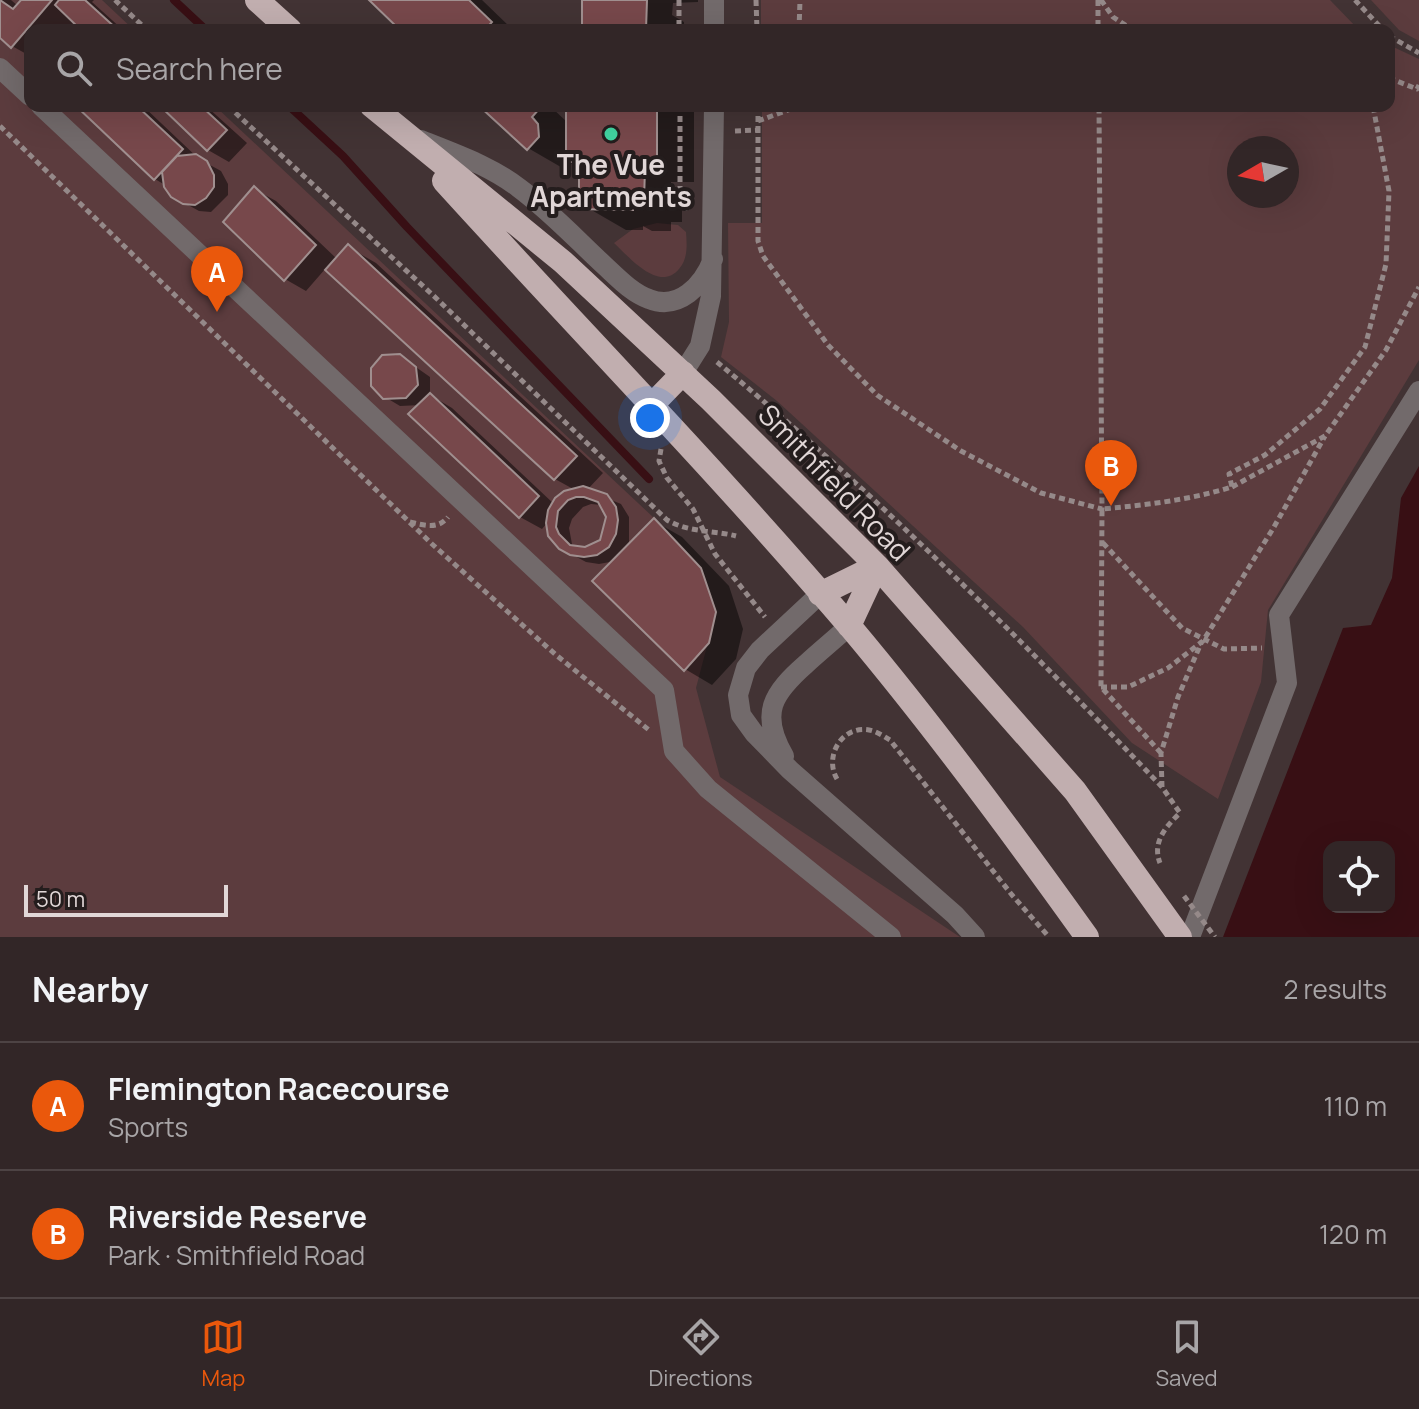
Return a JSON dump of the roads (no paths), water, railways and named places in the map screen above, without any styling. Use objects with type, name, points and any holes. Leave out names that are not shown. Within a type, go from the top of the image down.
[{"type":"highway","points":[[257,0],[283,24]]},
{"type":"highway","name":"Smithfield Road","points":[[379,112],[563,262],[683,373],[877,566],[1075,791],[1174,928]]},
{"type":"highway","name":"Smithfield Road","points":[[396,128],[849,626],[1013,835],[1087,937]]},
{"type":"highway","points":[[651,406],[683,373]]},
{"type":"highway","points":[[820,594],[877,566]]},
{"type":"highway","points":[[849,626],[877,566]]},
{"type":"street","points":[[714,0],[714,24]]},
{"type":"street","points":[[0,68],[24,90]]},
{"type":"street","points":[[47,112],[664,690],[674,751],[708,789],[891,937]]},
{"type":"street","points":[[683,373],[700,346],[711,296],[714,112]]},
{"type":"street","points":[[396,128],[499,173],[530,197],[626,285],[648,299],[668,303],[685,296],[704,278],[713,259]]},
{"type":"street","points":[[1190,937],[1287,683],[1279,615],[1419,391]]},
{"type":"street","points":[[820,594],[746,668],[739,706],[743,719],[809,786],[955,915],[975,937]]},
{"type":"street","points":[[809,786],[781,751],[772,728],[771,707],[783,684],[849,626]]},
{"type":"waterway","points":[[174,0],[200,24]]},
{"type":"waterway","points":[[295,112],[343,156],[649,479]]},
{"type":"place","name":"The Vue Apartments","points":[[611,134]]},
{"type":"place","name":"Flemington Racecourse","points":[[217,312]]},
{"type":"place","name":"Riverside Reserve","points":[[1111,506]]}]
